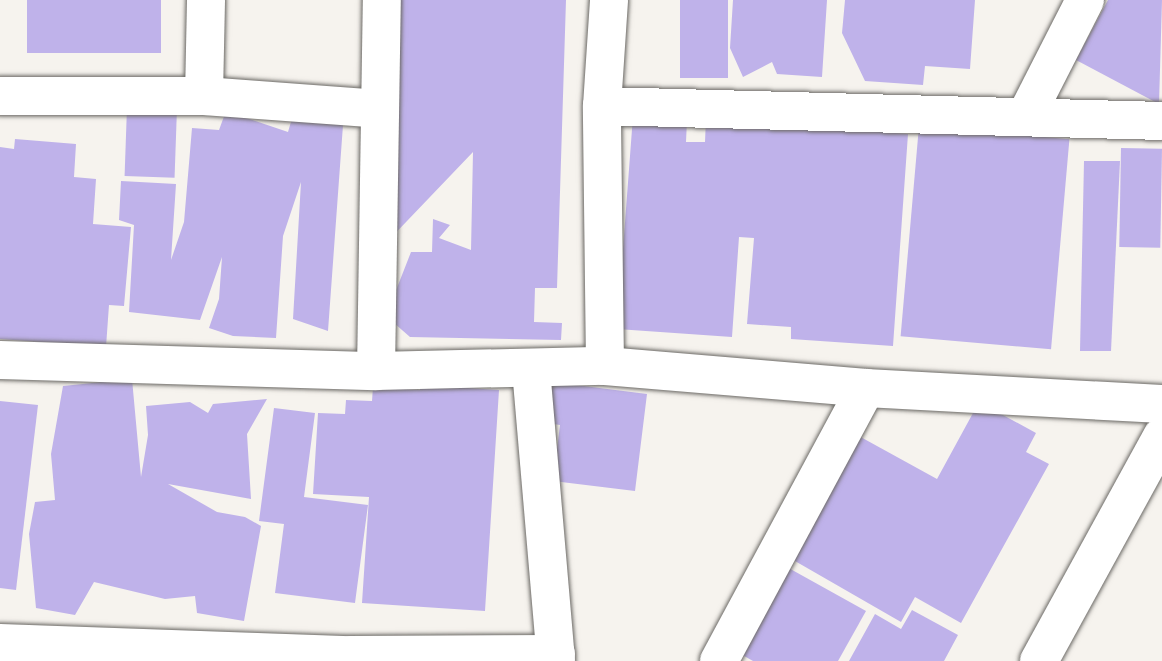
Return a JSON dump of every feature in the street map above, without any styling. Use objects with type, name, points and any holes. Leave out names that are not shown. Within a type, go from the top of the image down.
[{"type":"street","points":[[204,96],[206,0]]},
{"type":"street","points":[[376,370],[383,0]]},
{"type":"street","points":[[605,366],[602,106],[609,0]]},
{"type":"street","points":[[1026,116],[1085,0]]},
{"type":"street","points":[[0,96],[204,96],[380,109]]},
{"type":"street","points":[[602,106],[1162,121]]},
{"type":"street","points":[[0,360],[376,370],[605,366],[866,388],[1162,404]]},
{"type":"street","points":[[0,643],[350,655],[556,658],[531,369]]},
{"type":"street","points":[[719,661],[866,388]]},
{"type":"street","points":[[1039,661],[1162,436]]},
{"type":"building","points":[[27,0],[161,0],[161,53],[27,53]]},
{"type":"building","points":[[390,0],[566,0],[557,288],[535,288],[534,322],[562,323],[561,340],[410,337],[386,316],[411,252],[432,252],[433,219],[450,225],[439,238],[471,250],[473,152],[385,244]]},
{"type":"building","points":[[680,0],[728,0],[728,78],[680,78]]},
{"type":"building","points":[[733,0],[827,0],[822,77],[777,74],[772,62],[743,77],[730,48]]},
{"type":"building","points":[[845,0],[975,0],[970,69],[925,66],[923,85],[865,81],[842,33]]},
{"type":"building","points":[[1108,0],[1162,0],[1159,104],[1076,60]]},
{"type":"building","points":[[127,107],[177,109],[175,178],[125,176]]},
{"type":"building","points":[[295,108],[343,125],[328,331],[293,319],[301,182],[283,236],[276,338],[233,336],[209,328],[219,299],[222,257],[200,320],[129,312],[134,225],[119,220],[121,181],[176,184],[171,260],[184,222],[192,128],[219,130],[226,111],[288,132]]},
{"type":"building","points":[[633,116],[687,120],[686,142],[705,142],[706,118],[908,134],[893,346],[791,339],[791,327],[747,324],[754,238],[739,237],[732,337],[617,329]]},
{"type":"building","points":[[919,126],[1069,139],[1051,349],[901,336]]},
{"type":"building","points":[[15,139],[76,144],[74,177],[96,179],[93,224],[131,227],[124,306],[109,305],[106,347],[0,339],[0,147],[14,149]]},
{"type":"building","points":[[1121,148],[1162,149],[1160,248],[1119,247]]},
{"type":"building","points":[[1084,161],[1120,161],[1111,351],[1080,351]]},
{"type":"building","points":[[132,379],[141,477],[148,435],[146,406],[190,402],[208,413],[213,404],[267,399],[247,434],[251,499],[168,484],[217,512],[245,517],[261,526],[244,621],[197,613],[195,596],[165,599],[94,582],[75,615],[36,608],[29,534],[35,502],[55,500],[51,454],[63,386]]},
{"type":"building","points":[[552,382],[647,394],[635,491],[553,481],[560,425],[546,423]]},
{"type":"building","points":[[420,385],[499,390],[485,611],[362,603],[369,497],[313,494],[318,413],[345,414],[346,400],[372,401],[373,387],[420,390]]},
{"type":"building","points":[[0,401],[38,405],[16,590],[0,588]]},
{"type":"building","points":[[979,402],[1036,433],[1026,452],[1049,464],[961,623],[915,597],[901,622],[788,557],[857,435],[937,479]]},
{"type":"building","points":[[274,408],[315,413],[304,497],[368,505],[355,603],[275,593],[284,524],[259,521]]},
{"type":"building","points":[[785,566],[866,611],[838,661],[753,661],[737,652]]},
{"type":"building","points":[[912,610],[958,635],[944,661],[849,661],[875,614],[901,629]]}]
